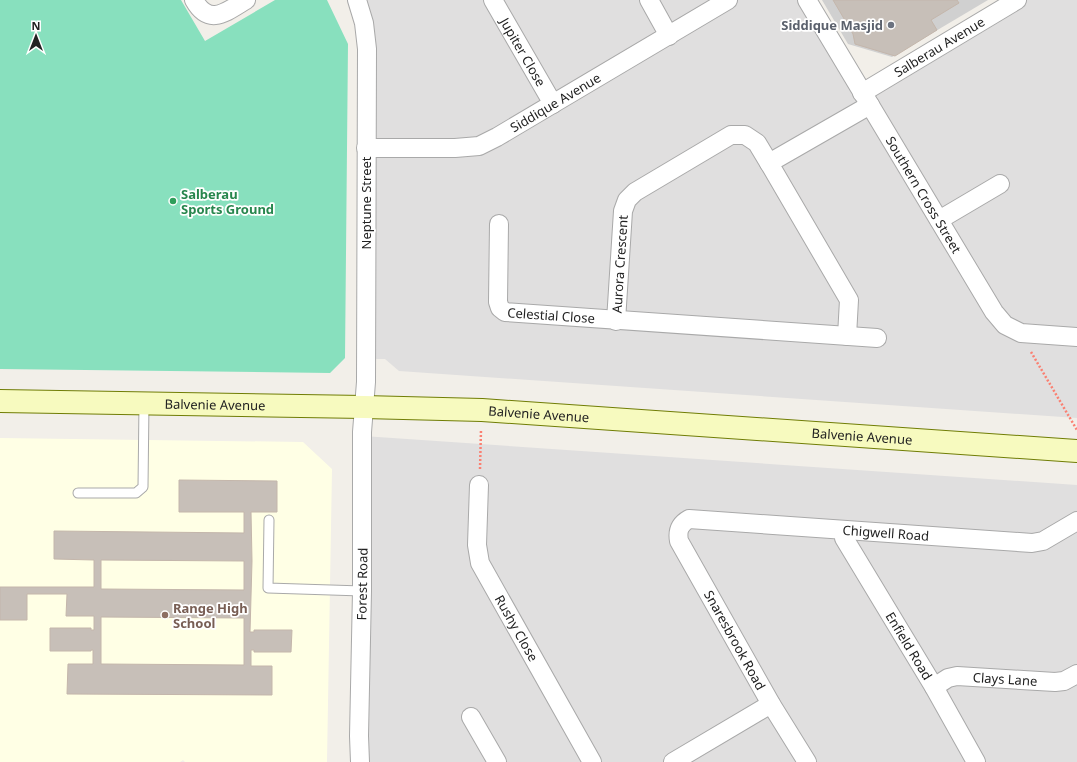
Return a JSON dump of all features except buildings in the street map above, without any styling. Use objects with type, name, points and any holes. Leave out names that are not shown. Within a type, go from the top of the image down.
[{"type":"street","points":[[194,0],[200,10],[213,16],[223,13],[246,0]]},
{"type":"street","name":"Neptune Street","points":[[357,0],[364,23],[367,49],[366,382],[364,407]]},
{"type":"street","name":"Jupiter Close","points":[[493,0],[553,104]]},
{"type":"street","points":[[649,0],[669,36]]},
{"type":"street","name":"Siddique Avenue","points":[[366,148],[456,148],[479,146],[497,137],[728,0]]},
{"type":"street","name":"Southern Cross Street","points":[[807,0],[994,312],[1005,326],[1021,333],[1077,337]]},
{"type":"street","name":"Salberau Avenue","points":[[866,99],[999,5],[1017,0]]},
{"type":"street","points":[[769,163],[866,99]]},
{"type":"street","name":"Aurora Crescent","points":[[847,336],[849,300],[757,143],[745,135],[730,135],[635,192],[627,200],[624,211],[616,321],[877,338]]},
{"type":"street","points":[[939,220],[1000,184]]},
{"type":"street","name":"Celestial Close","points":[[499,224],[498,302],[500,308],[505,312],[616,321]]},
{"type":"street","name":"Balvenie Avenue","points":[[0,401],[482,410],[1077,451]]},
{"type":"street","name":"Forest Road","points":[[360,762],[362,432],[364,407]]},
{"type":"street","name":"Rushy Close","points":[[479,485],[477,545],[480,563],[592,762]]},
{"type":"street","name":"Chigwell Road","points":[[689,519],[1032,543],[1043,540],[1077,521]]},
{"type":"street","name":"Snaresbrook Road","points":[[689,519],[683,522],[680,526],[678,534],[679,541],[771,704],[807,762]]},
{"type":"street","name":"Enfield Road","points":[[845,530],[844,538],[934,687],[976,762]]},
{"type":"street","name":"Clays Lane","points":[[934,687],[948,678],[957,676],[1055,682],[1064,681],[1077,674]]},
{"type":"street","points":[[673,762],[771,704]]},
{"type":"street","points":[[471,717],[497,762]]},
{"type":"lane","points":[[78,493],[136,493],[142,487],[144,403]]},
{"type":"lane","points":[[270,520],[268,588],[362,591]]},
{"type":"path","points":[[1028,346],[1077,430]]},
{"type":"path","points":[[479,485],[482,426]]},
{"type":"shaded area","points":[[358,0],[804,0],[859,93],[1015,0],[1077,0],[1077,418],[399,371],[385,359],[367,359]]},
{"type":"shaded area","name":"Siddique Masjid","points":[[822,0],[988,0],[892,57],[848,44]]},
{"type":"shaded area","points":[[363,436],[1077,485],[1077,762],[361,762]]},
{"type":"shaded area","name":"Range High School","points":[[0,438],[303,442],[332,469],[327,762],[185,762],[183,760],[180,762],[0,762]]},
{"type":"green space","name":"Salberau Sports Ground","points":[[0,0],[181,0],[205,41],[275,0],[327,0],[348,44],[345,358],[330,373],[0,369]]},
{"type":"place","name":"Siddique Masjid","points":[[891,25]]},
{"type":"place","name":"Salberau Sports Ground","points":[[173,201]]},
{"type":"place","name":"Range High School","points":[[165,615]]}]
